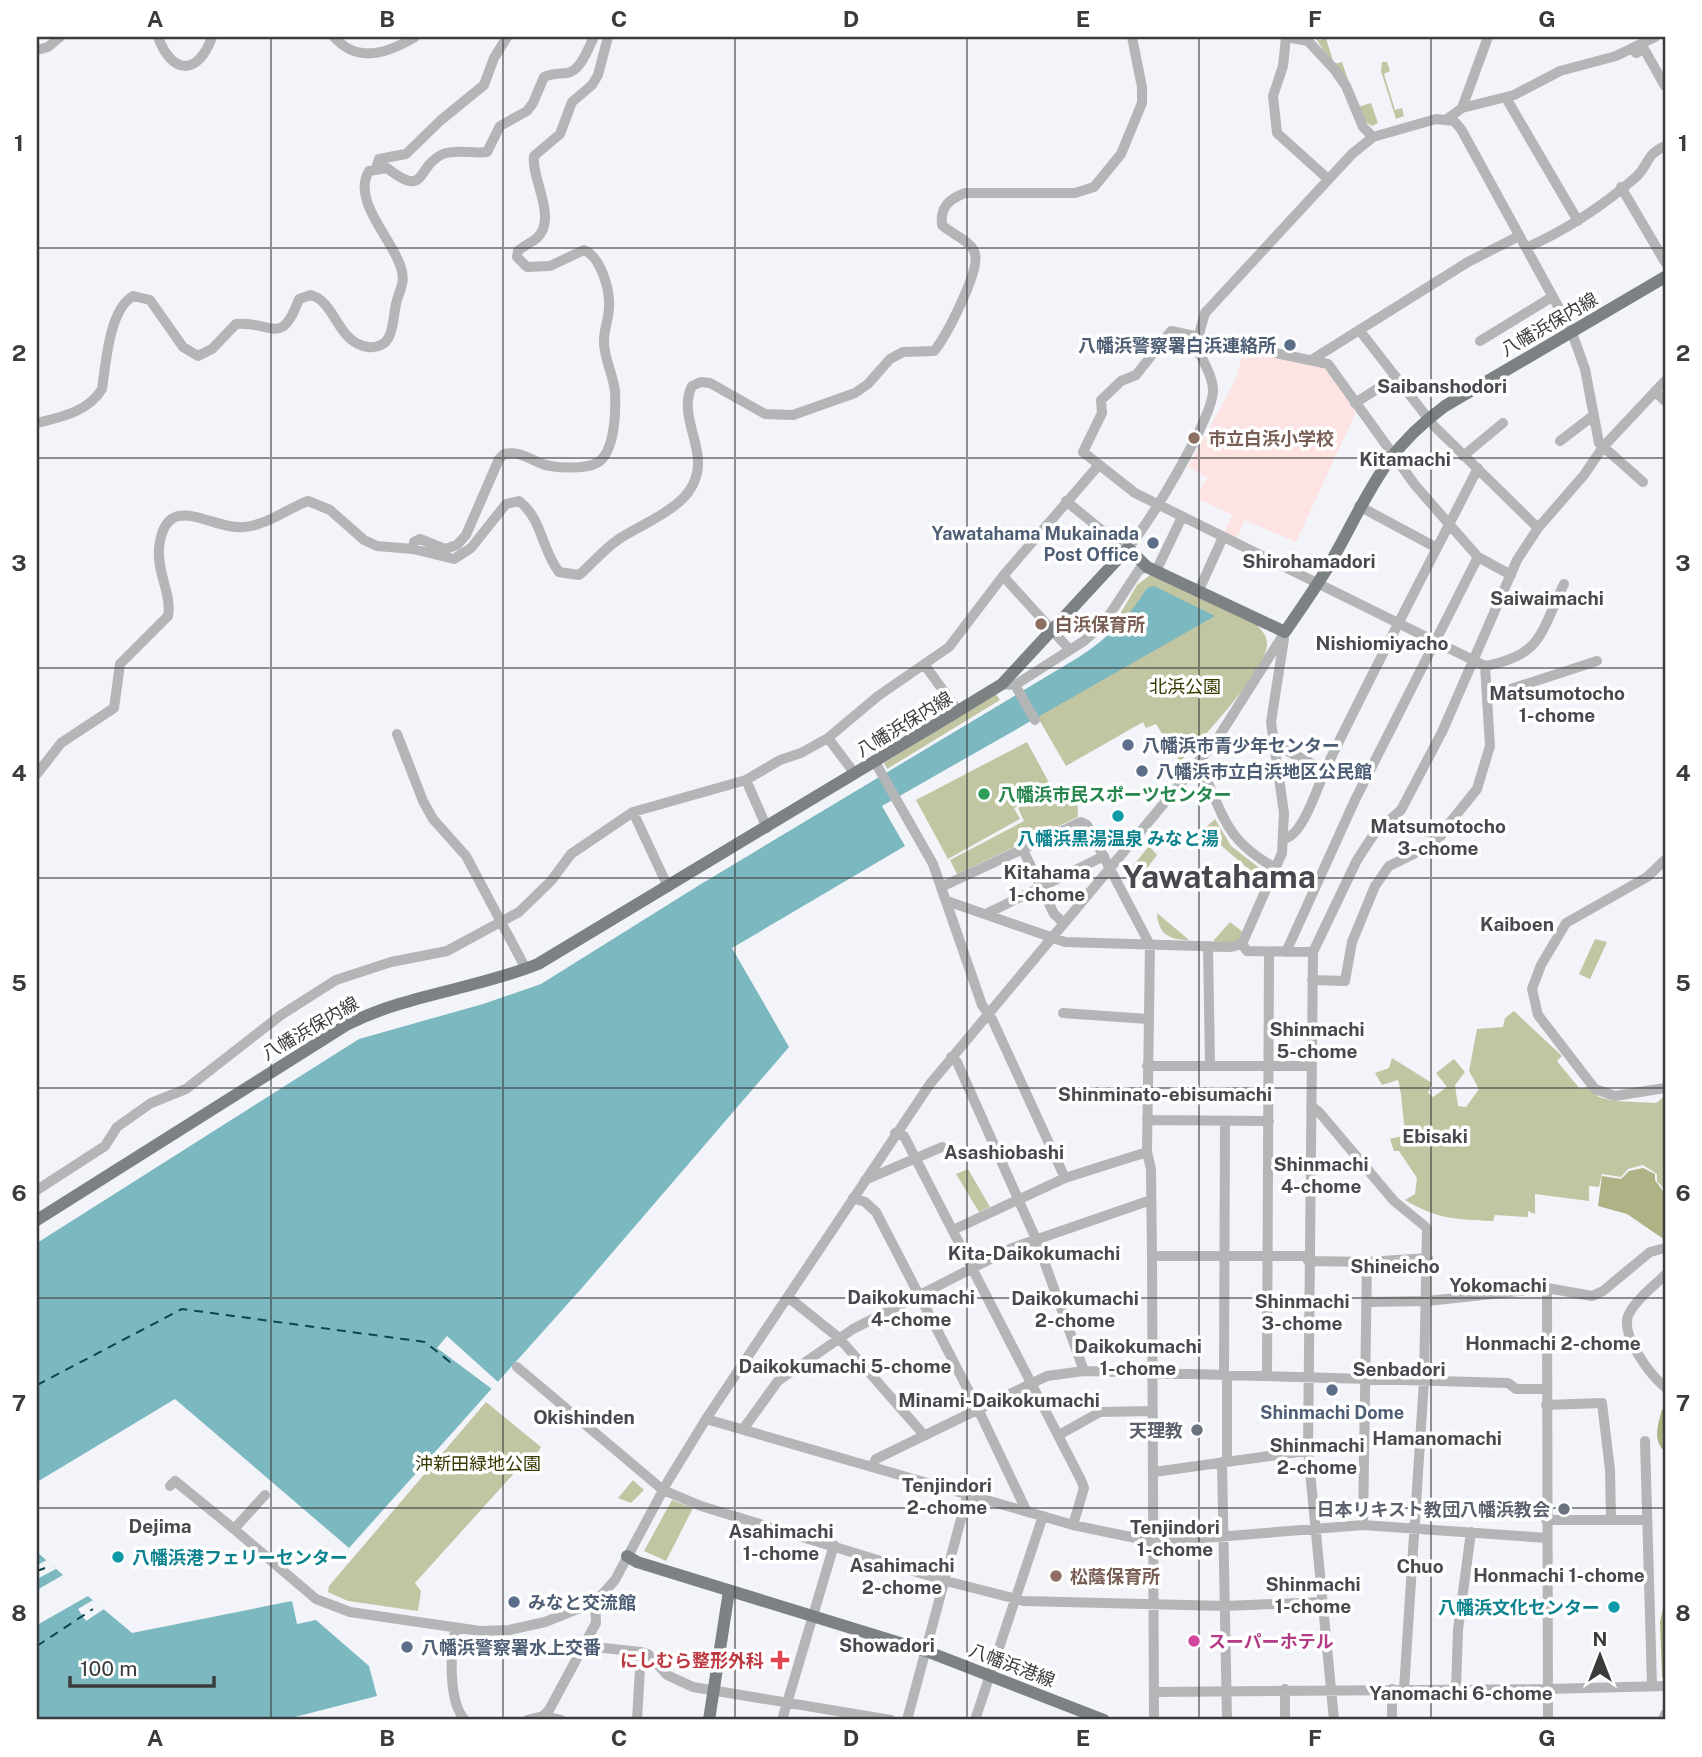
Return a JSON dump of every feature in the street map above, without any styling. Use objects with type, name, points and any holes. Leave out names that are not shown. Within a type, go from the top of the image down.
[{"type":"main road","name":"八幡浜保内線","points":[[1285,632],[1318,582],[1359,506],[1393,452],[1428,418],[1571,330],[1665,277]]},
{"type":"main road","name":"八幡浜保内線","points":[[37,1220],[348,1024],[403,1001],[526,969],[855,774],[878,767],[958,711],[1012,687],[1051,631],[1127,549]]},
{"type":"main road","points":[[1127,549],[1152,568],[1285,632]]},
{"type":"main road","name":"八幡浜港線","points":[[627,1556],[637,1562],[926,1651],[1104,1720]]},
{"type":"main road","points":[[709,1720],[729,1591]]},
{"type":"street","points":[[37,50],[48,47],[60,37]]},
{"type":"street","points":[[158,37],[168,58],[180,66],[186,66],[201,58],[212,37]]},
{"type":"street","points":[[334,37],[353,52],[377,54],[415,37]]},
{"type":"street","points":[[376,168],[379,159],[406,155],[441,120],[484,85],[494,58],[507,37]]},
{"type":"street","points":[[37,423],[74,412],[96,398],[102,389],[115,317],[126,300],[133,296],[150,300],[183,347],[198,356],[212,349],[236,324],[264,328],[285,326],[291,320],[299,299],[311,295],[324,302],[338,328],[358,343],[366,347],[382,345],[392,333],[396,302],[404,279],[397,257],[363,188],[369,171],[387,167],[399,178],[415,182],[422,179],[437,157],[446,153],[487,152],[500,126],[527,111],[544,77],[578,69],[594,37]]},
{"type":"street","points":[[413,549],[415,542],[420,539],[444,549],[457,545],[466,535],[504,454],[523,454],[547,466],[580,466],[603,459],[609,446],[615,389],[603,341],[609,307],[608,290],[596,260],[584,250],[550,266],[527,267],[517,257],[517,251],[537,238],[543,228],[541,198],[533,166],[534,156],[560,134],[572,102],[592,85],[598,75],[608,37]]},
{"type":"street","points":[[37,774],[61,743],[114,708],[120,664],[168,616],[170,606],[160,578],[159,547],[171,521],[181,514],[199,515],[218,526],[246,527],[308,501],[330,510],[364,540],[377,546],[413,549],[443,558],[463,555],[506,504],[519,501],[534,517],[553,564],[559,572],[579,575],[617,540],[658,518],[682,499],[698,468],[688,412],[692,386],[701,382],[710,383],[765,414],[793,415],[855,393],[868,384],[890,359],[903,352],[934,351],[943,341],[975,267],[975,253],[969,245],[942,225],[944,207],[953,198],[965,193],[1076,193],[1094,187],[1121,154],[1142,103],[1142,87],[1132,37]]},
{"type":"street","points":[[1328,179],[1277,134],[1273,96],[1283,66],[1286,37],[1308,41],[1334,69],[1346,86],[1363,127],[1373,137]]},
{"type":"street","points":[[1462,108],[1488,37]]},
{"type":"street","points":[[1616,57],[1655,37]]},
{"type":"street","points":[[1066,501],[1127,549],[1145,530],[1211,403],[1211,379],[1196,345],[1205,313],[1328,179],[1373,137],[1395,129],[1447,119],[1462,108],[1506,98],[1578,64],[1629,57],[1644,49],[1665,86]]},
{"type":"street","points":[[1506,98],[1578,221]]},
{"type":"street","points":[[1447,119],[1461,129],[1571,330],[1585,369],[1603,447],[1643,482]]},
{"type":"street","points":[[1526,248],[1578,221],[1638,175],[1648,156],[1665,146]]},
{"type":"street","points":[[1621,187],[1665,262]]},
{"type":"street","points":[[1313,359],[1468,262],[1519,236]]},
{"type":"street","points":[[1480,341],[1552,296]]},
{"type":"street","points":[[1511,575],[1478,557],[1449,524],[1328,364],[1171,331],[1136,375],[1121,381],[1101,400],[1102,413],[1083,452],[1135,493],[1481,663],[1511,662],[1531,651],[1564,584]]},
{"type":"street","points":[[1360,331],[1428,418],[1538,528]]},
{"type":"street","points":[[1355,403],[1396,377]]},
{"type":"street","points":[[1334,1720],[1308,1450],[1313,953],[1357,860],[1374,834],[1401,810],[1481,663],[1511,575],[1538,528],[1584,475],[1603,447],[1665,381]]},
{"type":"street","points":[[1655,391],[1665,401]]},
{"type":"street","points":[[1560,441],[1594,415]]},
{"type":"street","points":[[1464,456],[1503,423]]},
{"type":"street","points":[[37,1190],[105,1146],[117,1127],[151,1103],[186,1089],[281,1016],[336,980],[391,962],[447,951],[519,912],[551,881],[571,855],[633,812],[746,780],[780,760],[801,753],[828,738],[949,647],[1003,576],[1098,466]]},
{"type":"street","points":[[1283,839],[1289,838],[1300,827],[1325,770],[1478,468]]},
{"type":"street","points":[[1359,506],[1437,548]]},
{"type":"street","points":[[1035,720],[1012,687],[1070,650],[1104,622],[1139,570],[1152,568],[1182,517]]},
{"type":"street","points":[[1199,590],[1223,537]]},
{"type":"street","points":[[1286,952],[1355,800],[1478,557]]},
{"type":"street","points":[[1003,576],[1070,650]]},
{"type":"street","points":[[947,901],[989,913],[1065,942],[1231,947],[1242,944],[1277,869],[1283,839],[1284,813],[1270,722],[1285,632]]},
{"type":"street","points":[[170,1486],[175,1481],[293,1582],[331,1608],[456,1628],[509,1630],[544,1622],[595,1602],[615,1580],[663,1490],[706,1419],[895,1133],[951,1057],[1235,715],[1285,632]]},
{"type":"street","points":[[1489,695],[1597,661]]},
{"type":"street","points":[[1312,980],[1345,981],[1352,942],[1375,886],[1390,866],[1432,845],[1477,789],[1486,768],[1490,746],[1489,695],[1481,663]]},
{"type":"street","points":[[925,664],[958,711]]},
{"type":"street","points":[[397,734],[423,801],[433,819],[466,856],[526,969]]},
{"type":"street","points":[[828,738],[855,774]]},
{"type":"street","points":[[1275,749],[1284,750],[1325,770]]},
{"type":"street","points":[[1198,762],[1229,831],[1238,842],[1277,869]]},
{"type":"street","points":[[878,767],[922,841],[947,901],[987,1013],[1065,1178]]},
{"type":"street","points":[[746,780],[767,828]]},
{"type":"street","points":[[633,812],[668,887]]},
{"type":"street","points":[[941,887],[1081,822],[1087,825],[1150,945],[1147,1152],[1152,1255],[1154,1720]]},
{"type":"street","points":[[1390,822],[1441,836]]},
{"type":"street","points":[[1022,848],[1054,914],[1063,922]]},
{"type":"street","points":[[989,913],[1104,856]]},
{"type":"street","points":[[1665,860],[1647,877],[1566,923],[1541,965],[1532,989],[1538,1014],[1595,1089],[1615,1096],[1665,1088]]},
{"type":"street","points":[[1242,944],[1247,951],[1313,953]]},
{"type":"street","points":[[1208,946],[1210,1066]]},
{"type":"street","points":[[1267,1376],[1269,952]]},
{"type":"street","points":[[1063,1013],[1148,1019]]},
{"type":"street","points":[[951,1057],[957,1062],[1036,1239],[1084,1371]]},
{"type":"street","points":[[1147,1066],[1311,1066]]},
{"type":"street","points":[[1311,1106],[1320,1112],[1394,1201],[1427,1228],[1424,1381],[1412,1528],[1404,1689]]},
{"type":"street","points":[[1147,1120],[1269,1121]]},
{"type":"street","points":[[1225,1121],[1224,1462],[1227,1720]]},
{"type":"street","points":[[895,1133],[904,1136],[1032,1381],[1084,1488],[1073,1525]]},
{"type":"street","points":[[865,1180],[942,1147]]},
{"type":"street","points":[[954,1230],[1065,1178],[1147,1152]]},
{"type":"street","points":[[853,1198],[865,1202],[876,1212],[977,1407],[1026,1510]]},
{"type":"street","points":[[744,1428],[778,1381],[839,1338],[1036,1239],[1151,1200]]},
{"type":"street","points":[[1366,1302],[1427,1301],[1547,1288],[1592,1296],[1603,1291],[1650,1252],[1665,1248]]},
{"type":"street","points":[[1152,1255],[1268,1256],[1367,1262],[1428,1258]]},
{"type":"street","points":[[1363,1525],[1367,1262]]},
{"type":"street","points":[[1665,1275],[1630,1311],[1626,1326],[1644,1367],[1665,1387]]},
{"type":"street","points":[[1547,1288],[1548,1720]]},
{"type":"street","points":[[788,1297],[839,1338],[923,1435]]},
{"type":"street","points":[[517,1367],[663,1490],[701,1506],[946,1581],[1017,1599],[1225,1606],[1323,1602]]},
{"type":"street","points":[[873,1465],[876,1460],[923,1435],[1032,1381],[1084,1371],[1364,1377],[1508,1383],[1516,1389],[1547,1389]]},
{"type":"street","points":[[1546,1405],[1602,1404],[1611,1470],[1611,1519]]},
{"type":"street","points":[[1059,1434],[1100,1412],[1153,1411]]},
{"type":"street","points":[[706,1419],[873,1465],[1073,1525],[1155,1542],[1225,1539],[1363,1525],[1547,1538]]},
{"type":"street","points":[[1645,1441],[1652,1686]]},
{"type":"street","points":[[1154,1472],[1363,1443]]},
{"type":"street","points":[[907,1720],[968,1493]]},
{"type":"street","points":[[234,1529],[265,1495]]},
{"type":"street","points":[[975,1720],[1043,1516]]},
{"type":"street","points":[[1546,1520],[1647,1520]]},
{"type":"street","points":[[1456,1688],[1458,1630],[1471,1532]]},
{"type":"street","points":[[782,1720],[834,1545]]},
{"type":"street","points":[[543,1716],[596,1623],[595,1602]]},
{"type":"street","points":[[456,1628],[451,1662],[459,1711],[465,1720]]},
{"type":"street","points":[[585,1646],[641,1652],[667,1675],[693,1687],[891,1720]]},
{"type":"street","points":[[637,1720],[641,1652]]},
{"type":"street","points":[[1154,1692],[1226,1689],[1547,1689],[1665,1686]]},
{"type":"street","points":[[1285,1689],[1285,1720]]},
{"type":"street","points":[[1392,1689],[1392,1720]]},
{"type":"street","points":[[1663,1720],[1665,1714]]},
{"type":"street","points":[[527,1720],[543,1716],[561,1720]]},
{"type":"shaded area","points":[[1244,351],[1326,367],[1357,410],[1296,542],[1245,520],[1236,539],[1224,533],[1232,515],[1197,498],[1207,477],[1188,467],[1235,381]]},
{"type":"green space","points":[[1315,37],[1320,40],[1326,38],[1334,64],[1342,62],[1354,97]]},
{"type":"green space","points":[[1382,62],[1387,62],[1390,71],[1384,74],[1395,110],[1402,108],[1404,116],[1396,119],[1381,71]]},
{"type":"green space","points":[[1371,103],[1378,123],[1372,126],[1364,121],[1358,107]]},
{"type":"green space","name":"北浜公園","points":[[1150,575],[1257,625],[1267,641],[1264,656],[1231,705],[1180,762],[1156,724],[1146,728],[1143,722],[1066,766],[1037,716],[1214,616],[1147,588],[1136,606],[1109,633],[1137,585]]},
{"type":"green space","points":[[996,694],[1000,700],[887,769],[884,763]]},
{"type":"green space","name":"八幡浜市民スポーツセンター","points":[[1027,742],[1052,788],[1014,808],[1020,819],[948,859],[916,800]]},
{"type":"green space","points":[[1063,785],[1071,787],[1077,796],[1078,817],[957,874],[950,860],[1024,821],[1018,808]]},
{"type":"green space","points":[[1215,819],[1231,846],[1270,876],[1266,884],[1203,830]]},
{"type":"green space","points":[[1149,846],[1157,855],[1138,880],[1132,867]]},
{"type":"green space","points":[[1157,913],[1189,940],[1170,937],[1162,931]]},
{"type":"green space","points":[[1230,922],[1248,936],[1242,944],[1215,946],[1214,940]]},
{"type":"green space","points":[[1595,939],[1607,942],[1590,979],[1579,974]]},
{"type":"green space","points":[[1514,1011],[1562,1056],[1557,1061],[1580,1089],[1586,1087],[1599,1097],[1614,1101],[1656,1103],[1665,1096],[1665,1190],[1657,1181],[1657,1174],[1643,1165],[1628,1169],[1621,1177],[1602,1174],[1599,1187],[1589,1186],[1589,1201],[1535,1194],[1535,1214],[1528,1211],[1528,1217],[1495,1215],[1493,1221],[1457,1219],[1438,1215],[1405,1200],[1415,1194],[1417,1178],[1399,1151],[1394,1151],[1390,1139],[1406,1135],[1400,1087],[1398,1080],[1382,1085],[1375,1073],[1389,1068],[1392,1058],[1432,1083],[1428,1093],[1433,1097],[1447,1087],[1436,1073],[1454,1059],[1465,1072],[1455,1085],[1458,1106],[1466,1107],[1479,1089],[1469,1071],[1477,1029],[1503,1027],[1505,1018]]},
{"type":"green space","points":[[1643,1168],[1655,1174],[1655,1180],[1665,1194],[1665,1240],[1627,1214],[1598,1206],[1602,1176],[1621,1179],[1629,1171]]},
{"type":"green space","points":[[968,1169],[990,1207],[979,1212],[956,1174]]},
{"type":"green space","name":"沖新田緑地公園","points":[[486,1402],[541,1447],[415,1583],[421,1591],[418,1611],[348,1601],[328,1592],[329,1586]]},
{"type":"green space","points":[[1662,1409],[1665,1411],[1665,1452],[1657,1437]]},
{"type":"green space","points":[[633,1480],[644,1490],[631,1503],[618,1498]]},
{"type":"green space","points":[[672,1500],[693,1508],[666,1561],[644,1551]]},
{"type":"green space","points":[[1665,1600],[1665,1678],[1662,1677],[1660,1622]]},
{"type":"water","points":[[1154,586],[1215,616],[882,806],[905,846],[732,948],[789,1047],[581,1289],[349,1548],[175,1399],[37,1482],[37,1243],[359,1039],[483,1004],[541,984],[701,884],[1079,657],[1108,635],[1125,618],[1147,588]]},
{"type":"water","points":[[37,1552],[63,1575],[37,1590]]},
{"type":"water","points":[[88,1596],[132,1633],[292,1601],[297,1624],[316,1620],[369,1666],[377,1696],[283,1720],[37,1720],[37,1625]]},
{"type":"pier","points":[[447,1336],[498,1382],[492,1389],[437,1348]]},
{"type":"pier","points":[[47,1560],[56,1569],[37,1579],[37,1565]]},
{"type":"pier","points":[[93,1600],[104,1609],[86,1621],[78,1609]]},
{"type":"ferry route","points":[[37,1385],[182,1309],[425,1342],[450,1362],[451,1360]]},
{"type":"ferry route","points":[[37,1571],[45,1568]]},
{"type":"ferry route","points":[[37,1646],[93,1609]]},
{"type":"place","name":"八幡浜警察署白浜連絡所","points":[[1290,345]]},
{"type":"place","name":"市立白浜小学校","points":[[1194,438]]},
{"type":"place","name":"Yawatahama Mukainada Post Office","points":[[1153,543]]},
{"type":"place","name":"白浜保育所","points":[[1041,624]]},
{"type":"place","name":"八幡浜市青少年センター","points":[[1128,745]]},
{"type":"place","name":"八幡浜市立白浜地区公民館","points":[[1142,771]]},
{"type":"place","name":"八幡浜市民スポーツセンター","points":[[984,794]]},
{"type":"place","name":"八幡浜黒湯温泉 みなと湯","points":[[1118,816]]},
{"type":"place","name":"Shinmachi Dome","points":[[1332,1390]]},
{"type":"place","name":"天理教","points":[[1197,1430]]},
{"type":"place","name":"日本リキスト教団八幡浜教会","points":[[1564,1509]]},
{"type":"place","name":"八幡浜港フェリーセンター","points":[[118,1557]]},
{"type":"place","name":"松蔭保育所","points":[[1056,1576]]},
{"type":"place","name":"みなと交流館","points":[[514,1602]]},
{"type":"place","name":"八幡浜文化センター","points":[[1614,1607]]},
{"type":"place","name":"スーパーホテル","points":[[1194,1641]]},
{"type":"place","name":"八幡浜警察署水上交番","points":[[407,1647]]},
{"type":"place","name":"にしむら整形外科","points":[[780,1660]]},
{"type":"district","name":"Saibanshodori","points":[[1442,386]]},
{"type":"district","name":"Kitamachi","points":[[1405,459]]},
{"type":"district","name":"Shirohamadori","points":[[1309,561]]},
{"type":"district","name":"Saiwaimachi","points":[[1547,598]]},
{"type":"district","name":"Nishiomiyacho","points":[[1382,643]]},
{"type":"district","name":"Matsumotocho 1-chome","points":[[1557,704]]},
{"type":"district","name":"Matsumotocho 3-chome","points":[[1438,837]]},
{"type":"district","name":"Yawatahama","points":[[1219,876]]},
{"type":"district","name":"Kitahama 1-chome","points":[[1047,883]]},
{"type":"district","name":"Kaiboen","points":[[1517,924]]},
{"type":"district","name":"Shinmachi 5-chome","points":[[1317,1040]]},
{"type":"district","name":"Shinminato-ebisumachi","points":[[1165,1094]]},
{"type":"district","name":"Ebisaki","points":[[1435,1136]]},
{"type":"district","name":"Asashiobashi","points":[[1004,1152]]},
{"type":"district","name":"Shinmachi 4-chome","points":[[1321,1175]]},
{"type":"district","name":"Kita-Daikokumachi","points":[[1034,1253]]},
{"type":"district","name":"Shineicho","points":[[1395,1266]]},
{"type":"district","name":"Yokomachi","points":[[1498,1285]]},
{"type":"district","name":"Daikokumachi 4-chome","points":[[911,1308]]},
{"type":"district","name":"Daikokumachi 2-chome","points":[[1075,1309]]},
{"type":"district","name":"Shinmachi 3-chome","points":[[1302,1312]]},
{"type":"district","name":"Honmachi 2-chome","points":[[1553,1343]]},
{"type":"district","name":"Daikokumachi 1-chome","points":[[1138,1357]]},
{"type":"district","name":"Daikokumachi 5-chome","points":[[845,1366]]},
{"type":"district","name":"Senbadori","points":[[1399,1369]]},
{"type":"district","name":"Minami-Daikokumachi","points":[[999,1400]]},
{"type":"district","name":"Okishinden","points":[[584,1417]]},
{"type":"district","name":"Hamanomachi","points":[[1437,1438]]},
{"type":"district","name":"Shinmachi 2-chome","points":[[1317,1456]]},
{"type":"district","name":"Tenjindori 2-chome","points":[[947,1496]]},
{"type":"district","name":"Dejima","points":[[160,1526]]},
{"type":"district","name":"Tenjindori 1-chome","points":[[1175,1538]]},
{"type":"district","name":"Asahimachi 1-chome","points":[[781,1542]]},
{"type":"district","name":"Chuo","points":[[1420,1566]]},
{"type":"district","name":"Honmachi 1-chome","points":[[1559,1575]]},
{"type":"district","name":"Asahimachi 2-chome","points":[[902,1576]]},
{"type":"district","name":"Shinmachi 1-chome","points":[[1313,1595]]},
{"type":"district","name":"Showadori","points":[[887,1645]]},
{"type":"district","name":"Yanomachi 6-chome","points":[[1461,1693]]}]
